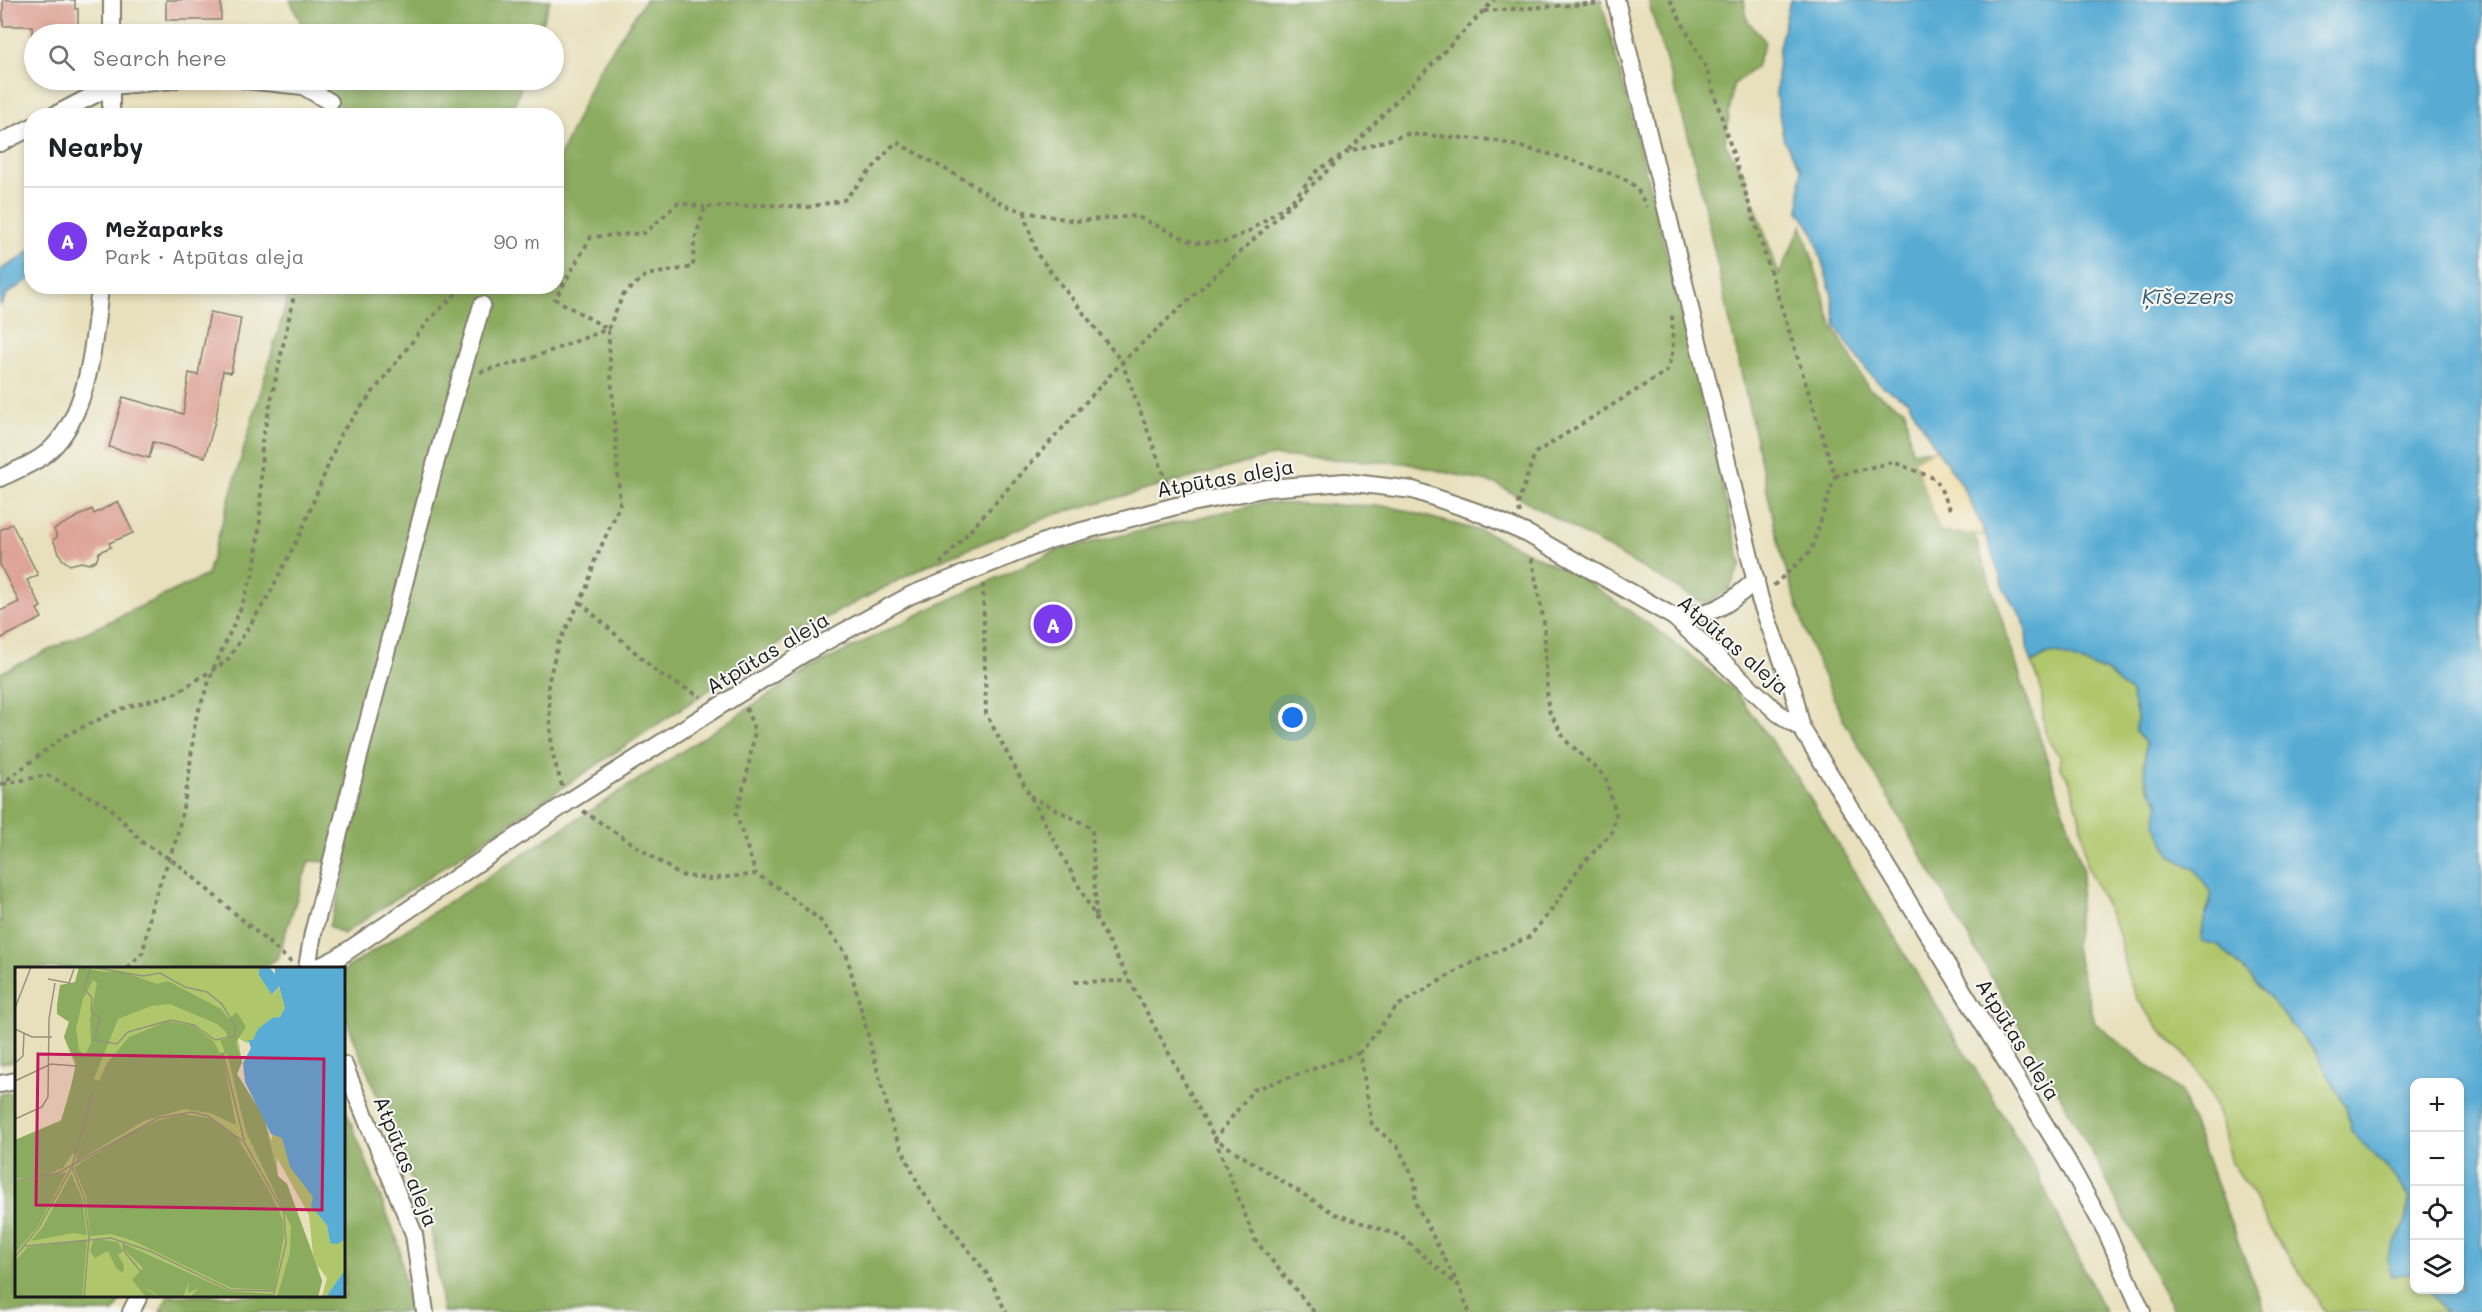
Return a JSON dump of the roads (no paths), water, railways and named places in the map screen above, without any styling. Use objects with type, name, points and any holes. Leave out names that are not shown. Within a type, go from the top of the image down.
[{"type":"street","points":[[112,0],[112,24]]},
{"type":"street","points":[[1617,1],[1760,599],[1793,690],[1802,729]]},
{"type":"street","points":[[67,108],[99,90]]},
{"type":"street","points":[[111,90],[111,108]]},
{"type":"street","points":[[310,90],[330,102]]},
{"type":"street","points":[[0,143],[24,131]]},
{"type":"street","points":[[0,478],[40,459],[55,446],[67,430],[88,373],[99,294]]},
{"type":"street","points":[[307,967],[313,933],[437,457],[482,305]]},
{"type":"street","name":"Atpūtas aleja","points":[[321,967],[568,802],[740,693],[803,654],[911,595],[1052,539],[1176,506],[1268,488],[1345,483],[1413,490],[1480,513],[1527,534],[1674,617],[1778,713],[1802,729],[2066,1159],[2107,1233],[2142,1312]]},
{"type":"street","points":[[1674,617],[1703,614],[1725,606],[1756,580]]},
{"type":"street","name":"Atpūtas aleja","points":[[345,1067],[414,1234],[425,1312]]},
{"type":"street","points":[[0,1084],[15,1081]]},
{"type":"street","points":[[131,1312],[138,1297]]},
{"type":"water","name":"Ķīšezers","points":[[1790,0],[2482,0],[2482,1312],[2444,1312],[2433,1294],[2464,1294],[2464,1078],[2410,1078],[2410,1198],[2389,1170],[2351,1131],[2346,1107],[2317,1054],[2251,977],[2218,945],[2201,941],[2204,920],[2212,894],[2195,869],[2171,856],[2155,824],[2159,803],[2145,775],[2146,744],[2136,731],[2137,716],[2131,693],[2107,672],[2058,653],[2047,654],[2032,663],[2023,619],[2005,591],[1986,535],[1961,483],[1936,448],[1907,400],[1882,386],[1868,372],[1836,327],[1832,295],[1813,232],[1799,211],[1801,169],[1784,141],[1776,96],[1779,47]]},
{"type":"water","points":[[24,255],[24,283],[7,294],[0,306],[0,270]]},
{"type":"water","name":"Ķīšezers","points":[[2410,1198],[2410,1273],[2392,1277],[2387,1259],[2404,1225]]},
{"type":"place","name":"Mežaparks","points":[[1053,624]]}]
